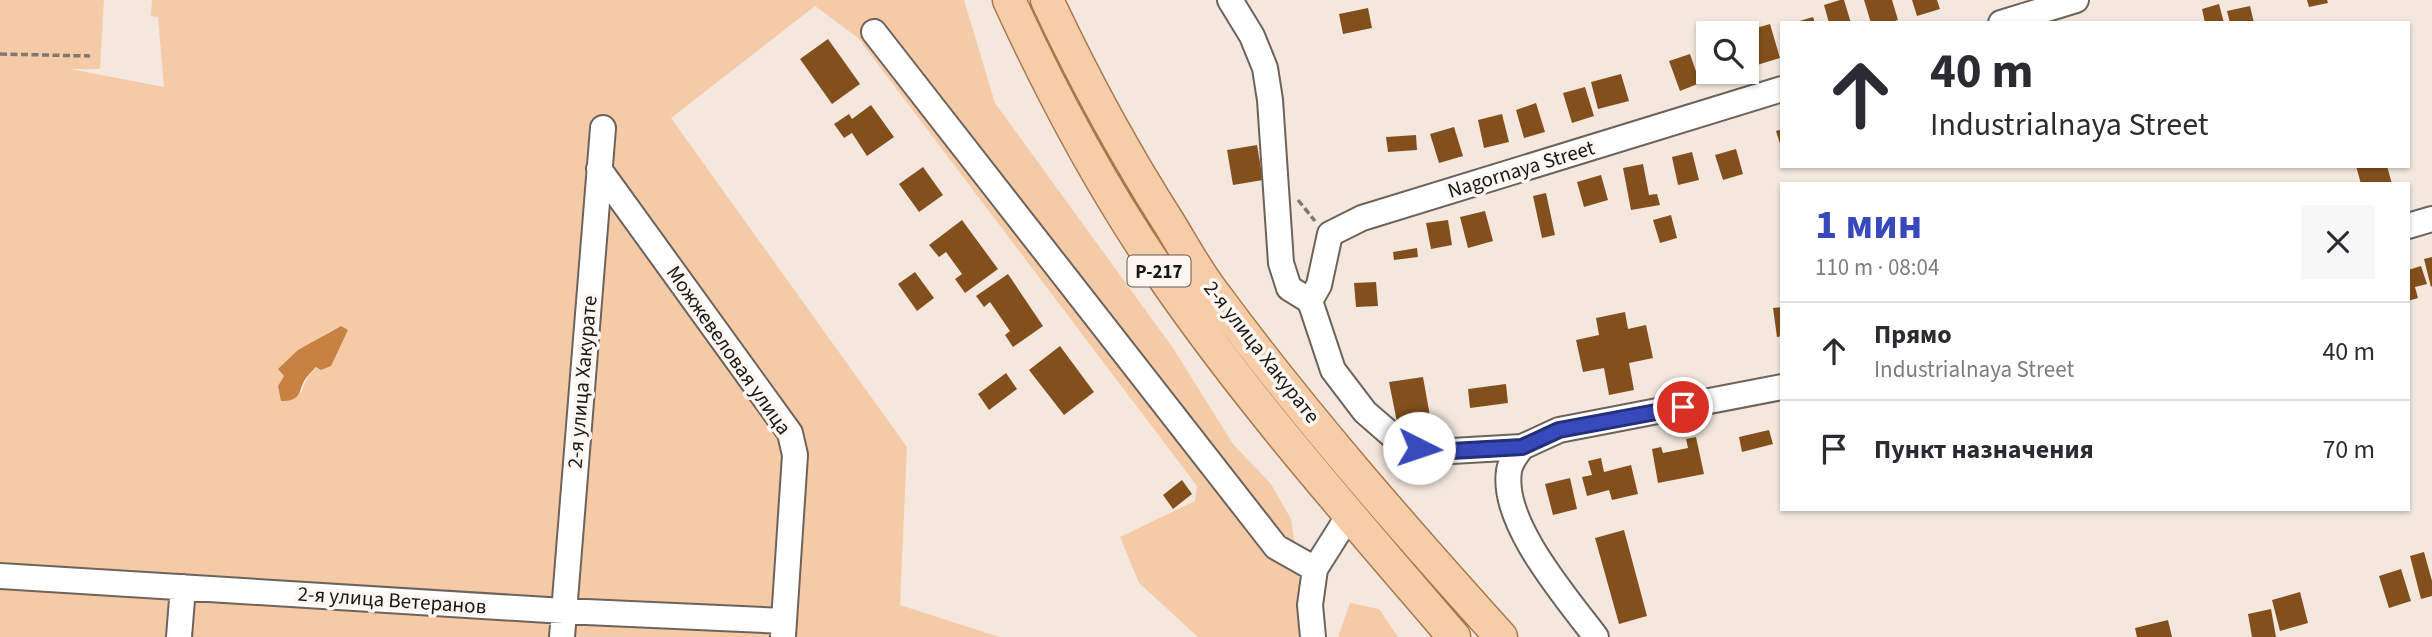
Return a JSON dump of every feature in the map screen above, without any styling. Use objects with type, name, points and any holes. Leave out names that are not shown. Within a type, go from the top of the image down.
[{"type":"main road","points":[[996,0],[1047,83]]},
{"type":"main road","name":"2-я улица Хакурате","points":[[1009,0],[1047,83],[1106,189],[1163,278],[1233,372],[1349,515],[1454,637]]},
{"type":"main road","name":"2-я улица Хакурате","points":[[1046,0],[1083,76],[1132,166],[1210,289],[1416,542],[1501,637]]},
{"type":"main road","points":[[1065,0],[1091,58],[1170,205],[1248,337]]},
{"type":"street","points":[[1230,0],[1252,36],[1265,68],[1270,100],[1281,263],[1289,288],[1310,301],[1333,370],[1366,412],[1403,445],[1434,452],[1522,447],[1559,430],[1780,387]]},
{"type":"street","points":[[2008,21],[2076,0]]},
{"type":"street","points":[[874,32],[1276,547],[1315,569]]},
{"type":"street","name":"Nagornaya Street","points":[[1310,301],[1319,285],[1330,234],[1362,218],[1780,90]]},
{"type":"street","name":"2-я улица Хакурате","points":[[562,637],[603,128]]},
{"type":"street","name":"Можжевеловая улица","points":[[599,169],[790,433],[794,455],[783,629]]},
{"type":"street","points":[[2410,225],[2432,219]]},
{"type":"street","points":[[1522,447],[1509,467],[1508,492],[1516,520],[1565,596],[1596,637]]},
{"type":"street","points":[[1313,637],[1310,606],[1315,569],[1349,515]]},
{"type":"street","name":"2-я улица Ветеранов","points":[[0,576],[564,611],[783,629]]},
{"type":"street","points":[[179,637],[183,587]]},
{"type":"path","points":[[0,54],[90,56]]},
{"type":"shaded area","points":[[0,0],[104,0],[100,69],[70,69],[164,87],[158,17],[151,16],[152,0],[964,0],[995,103],[1173,348],[1233,444],[1271,484],[1291,519],[1308,637],[1198,637],[1139,583],[1120,537],[1195,501],[1197,486],[858,38],[815,6],[671,118],[907,447],[900,605],[999,637],[0,637]],"holes":[[[341,326],[348,330],[339,347],[311,373],[302,392],[278,386],[284,376],[278,369],[330,331]]]},
{"type":"shaded area","points":[[341,326],[348,330],[331,366],[321,370],[316,367],[305,379],[295,398],[281,401],[278,386],[284,376],[278,369],[298,350]]},
{"type":"shaded area","points":[[1350,603],[1379,609],[1398,637],[1338,637]]},
{"type":"building","points":[[1844,0],[1850,21],[1828,21],[1824,5]]},
{"type":"building","points":[[1864,0],[1892,0],[1898,20],[1870,21]]},
{"type":"building","points":[[1912,0],[1937,0],[1940,9],[1917,16]]},
{"type":"building","points":[[2307,0],[2327,0],[2328,3],[2309,7]]},
{"type":"building","points":[[2219,4],[2223,21],[2205,21],[2202,9]]},
{"type":"building","points":[[2250,6],[2254,21],[2230,21],[2227,11]]},
{"type":"building","points":[[1368,8],[1372,28],[1343,34],[1339,14]]},
{"type":"building","points":[[1770,24],[1780,58],[1759,64],[1759,27]]},
{"type":"building","points":[[828,39],[860,84],[832,104],[800,59]]},
{"type":"building","points":[[1690,54],[1698,84],[1680,91],[1669,61]]},
{"type":"building","points":[[1621,74],[1629,101],[1598,109],[1591,82]]},
{"type":"building","points":[[1585,87],[1594,116],[1572,123],[1563,93]]},
{"type":"building","points":[[1536,103],[1545,132],[1524,138],[1516,110]]},
{"type":"building","points":[[871,105],[894,137],[867,156],[852,133],[844,138],[834,124],[849,114],[852,119]]},
{"type":"building","points":[[1502,114],[1509,142],[1484,148],[1478,120]]},
{"type":"building","points":[[1454,127],[1463,156],[1439,163],[1430,134]]},
{"type":"building","points":[[1416,135],[1417,150],[1388,152],[1386,137]]},
{"type":"building","points":[[1257,145],[1263,180],[1233,185],[1227,150]]},
{"type":"building","points":[[1736,149],[1743,174],[1723,180],[1715,155]]},
{"type":"building","points":[[1692,152],[1699,180],[1678,185],[1672,157]]},
{"type":"building","points":[[1643,164],[1649,195],[1657,194],[1660,205],[1631,210],[1623,168]]},
{"type":"building","points":[[923,167],[943,195],[919,212],[899,184]]},
{"type":"building","points":[[2357,168],[2388,168],[2391,182],[2360,182]]},
{"type":"building","points":[[1601,175],[1608,200],[1584,207],[1577,182]]},
{"type":"building","points":[[1546,193],[1555,235],[1542,238],[1533,196]]},
{"type":"building","points":[[1485,211],[1493,241],[1468,248],[1460,217]]},
{"type":"building","points":[[1671,215],[1677,238],[1660,243],[1653,220]]},
{"type":"building","points":[[962,220],[998,269],[965,293],[955,279],[962,274],[946,252],[939,257],[929,245]]},
{"type":"building","points":[[1448,220],[1452,245],[1431,249],[1426,223]]},
{"type":"building","points":[[1417,248],[1418,257],[1394,260],[1393,252]]},
{"type":"building","points":[[2432,257],[2432,286],[2431,287],[2424,259]]},
{"type":"building","points":[[2421,266],[2427,284],[2415,287],[2418,298],[2410,300],[2410,269]]},
{"type":"building","points":[[915,272],[934,298],[917,311],[898,284]]},
{"type":"building","points":[[1008,274],[1043,326],[1013,347],[1005,335],[1010,331],[990,302],[984,307],[976,296]]},
{"type":"building","points":[[1376,282],[1378,306],[1356,307],[1354,283]]},
{"type":"building","points":[[1780,307],[1780,336],[1777,337],[1773,308]]},
{"type":"building","points":[[1625,312],[1628,329],[1646,325],[1653,358],[1629,363],[1634,390],[1609,395],[1604,368],[1583,372],[1576,340],[1599,335],[1596,318]]},
{"type":"building","points":[[1060,346],[1094,392],[1064,415],[1029,370]]},
{"type":"building","points":[[1006,373],[1017,389],[989,410],[978,394]]},
{"type":"building","points":[[1423,377],[1430,416],[1397,422],[1389,382]]},
{"type":"building","points":[[1506,384],[1508,403],[1470,408],[1468,389]]},
{"type":"building","points":[[1769,430],[1773,444],[1742,452],[1739,437]]},
{"type":"building","points":[[1696,437],[1704,474],[1658,483],[1652,449],[1661,447],[1663,453],[1688,448],[1686,439]]},
{"type":"building","points":[[1601,458],[1604,472],[1631,465],[1638,494],[1612,500],[1609,490],[1587,496],[1582,477],[1592,475],[1588,461]]},
{"type":"building","points":[[1570,478],[1577,509],[1553,515],[1545,484]]},
{"type":"building","points":[[1182,480],[1192,494],[1173,509],[1163,495]]},
{"type":"building","points":[[1624,530],[1647,616],[1619,624],[1595,538]]},
{"type":"building","points":[[2424,552],[2432,581],[2432,596],[2421,599],[2410,556]]},
{"type":"building","points":[[2401,569],[2411,601],[2389,608],[2379,576]]},
{"type":"building","points":[[2300,592],[2308,623],[2280,631],[2272,600]]},
{"type":"building","points":[[2271,609],[2276,637],[2252,637],[2248,614]]},
{"type":"building","points":[[2168,620],[2172,637],[2137,637],[2135,628]]},
{"type":"route","points":[[1419,448],[1434,452],[1522,447],[1559,430],[1683,407]]}]
